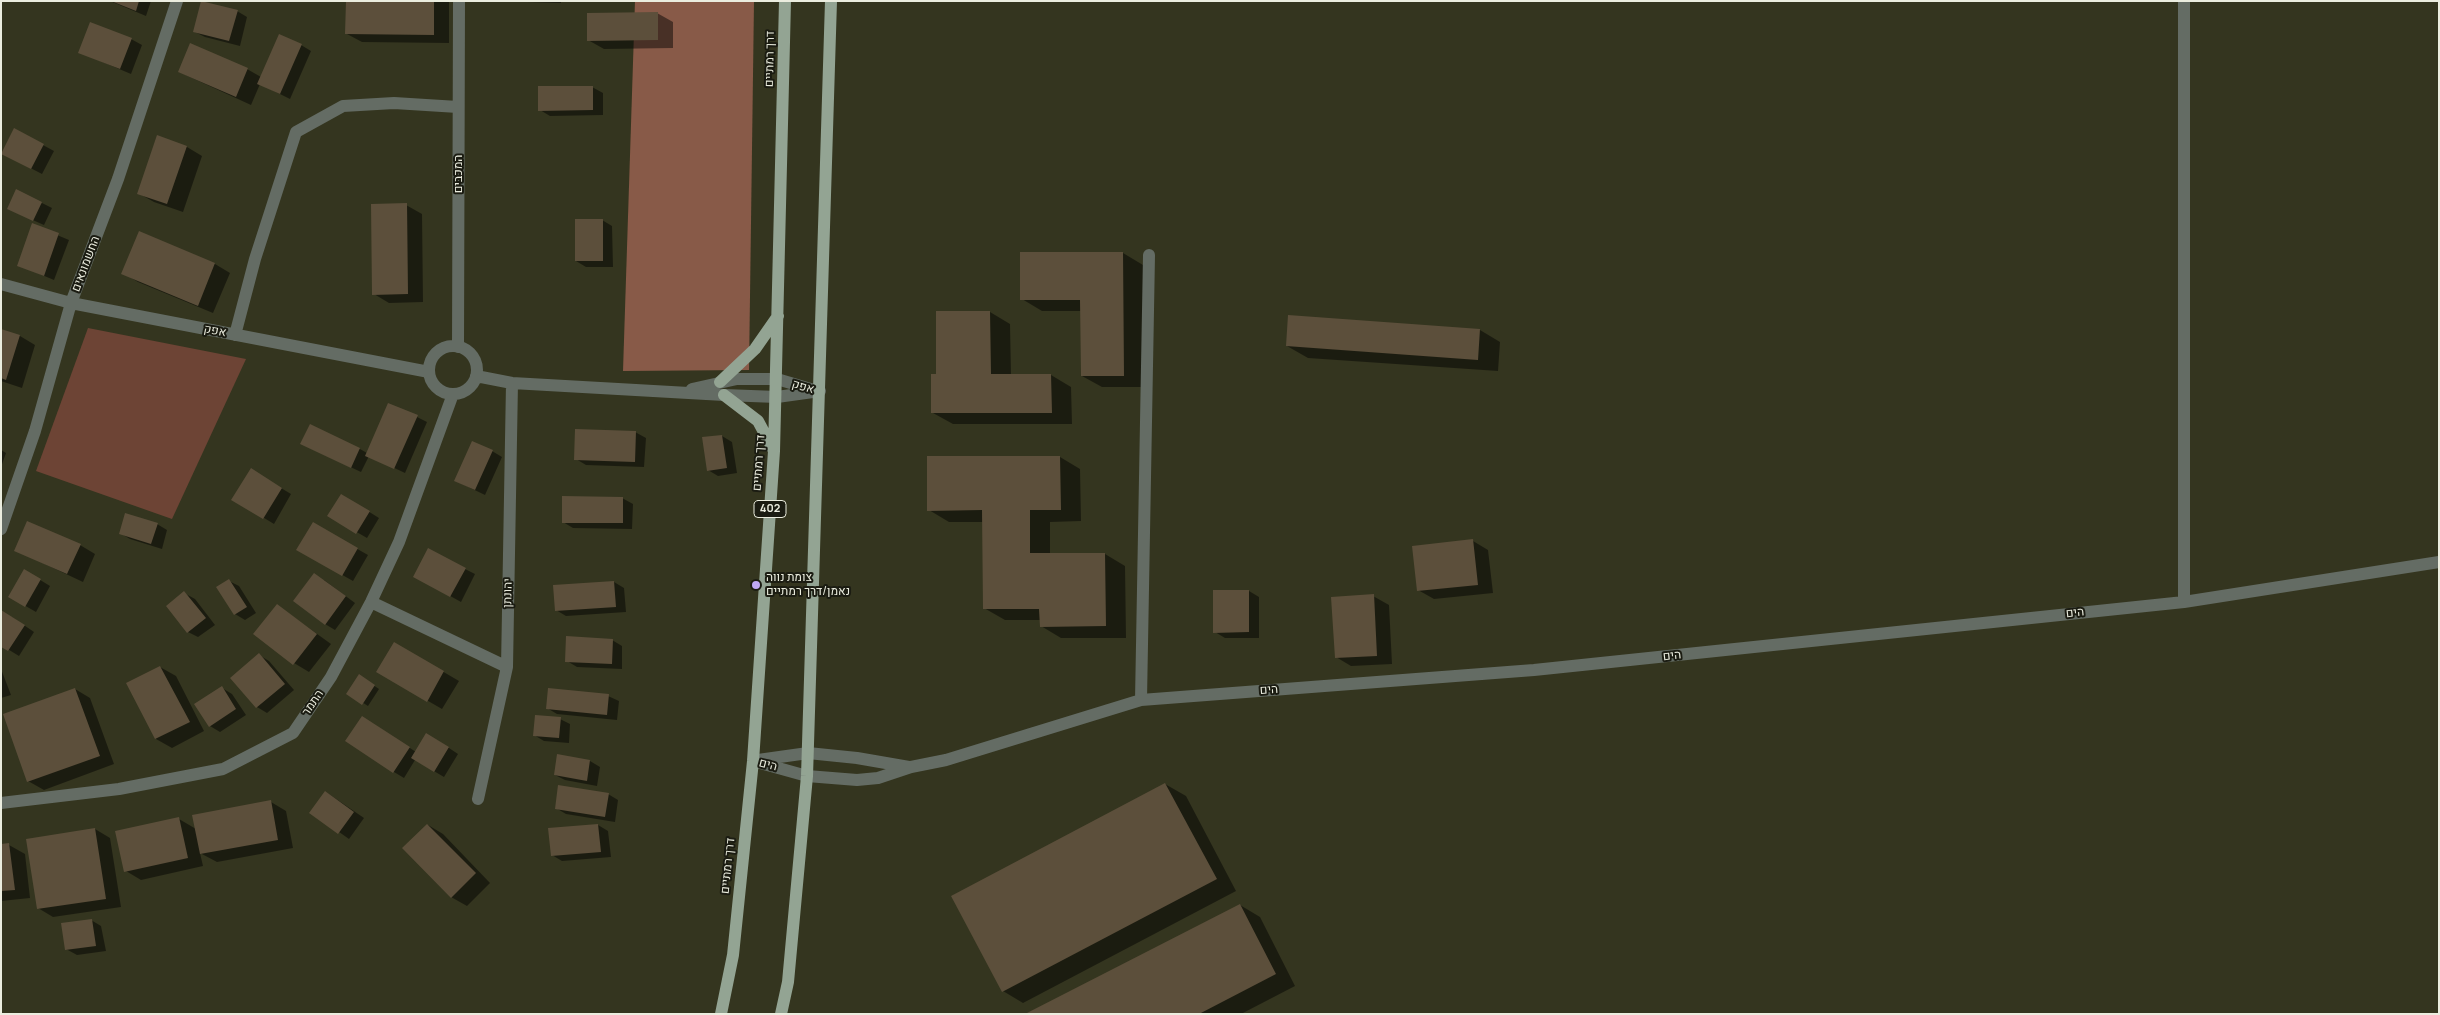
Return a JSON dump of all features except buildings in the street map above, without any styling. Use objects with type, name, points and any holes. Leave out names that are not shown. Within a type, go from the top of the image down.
[{"type":"main road","name":"דרך רמתיים","points":[[721,1014],[733,954],[753,761],[774,451],[777,397],[785,1]]},
{"type":"main road","points":[[781,1014],[788,982],[807,776],[831,1]]},
{"type":"main road","points":[[720,382],[755,349],[778,316]]},
{"type":"main road","points":[[724,395],[758,420],[774,451]]},
{"type":"street","name":"החשמונאים","points":[[1,529],[35,432],[48,376],[71,304],[118,179],[177,1]]},
{"type":"street","name":"המכבים","points":[[458,347],[459,1]]},
{"type":"street","points":[[2184,1],[2184,602]]},
{"type":"street","points":[[235,335],[255,259],[296,132],[343,106],[394,103],[458,107]]},
{"type":"street","points":[[1141,700],[1149,255]]},
{"type":"street","name":"אפק","points":[[1,284],[71,304],[429,372]]},
{"type":"street","points":[[458,347],[465,350],[475,361],[476,376],[467,389],[453,394],[440,390],[434,385],[429,372],[432,358],[437,352],[444,348],[458,347]]},
{"type":"street","name":"אפק","points":[[476,376],[512,383],[685,391],[724,395],[777,397],[820,392]]},
{"type":"street","name":"אפק","points":[[685,391],[720,382],[777,379],[820,392]]},
{"type":"street","name":"יהונתן","points":[[478,799],[507,667],[512,383]]},
{"type":"street","name":"התמר","points":[[1,803],[118,789],[223,769],[293,734],[331,676],[371,602],[399,542],[453,394]]},
{"type":"street","name":"הים","points":[[753,761],[807,776],[857,780],[878,778],[911,767],[946,760],[1141,700],[1525,671],[2184,602],[2439,562]]},
{"type":"street","points":[[371,602],[507,667]]},
{"type":"street","name":"הים","points":[[753,761],[808,753],[857,758],[911,767]]},
{"type":"shaded area","points":[[635,1],[754,1],[749,370],[623,371]]},
{"type":"shaded area","points":[[88,328],[246,359],[172,519],[36,471]]},
{"type":"place","name":"צומת נווה נאמן/דרך רמתיים","points":[[756,585]]}]
